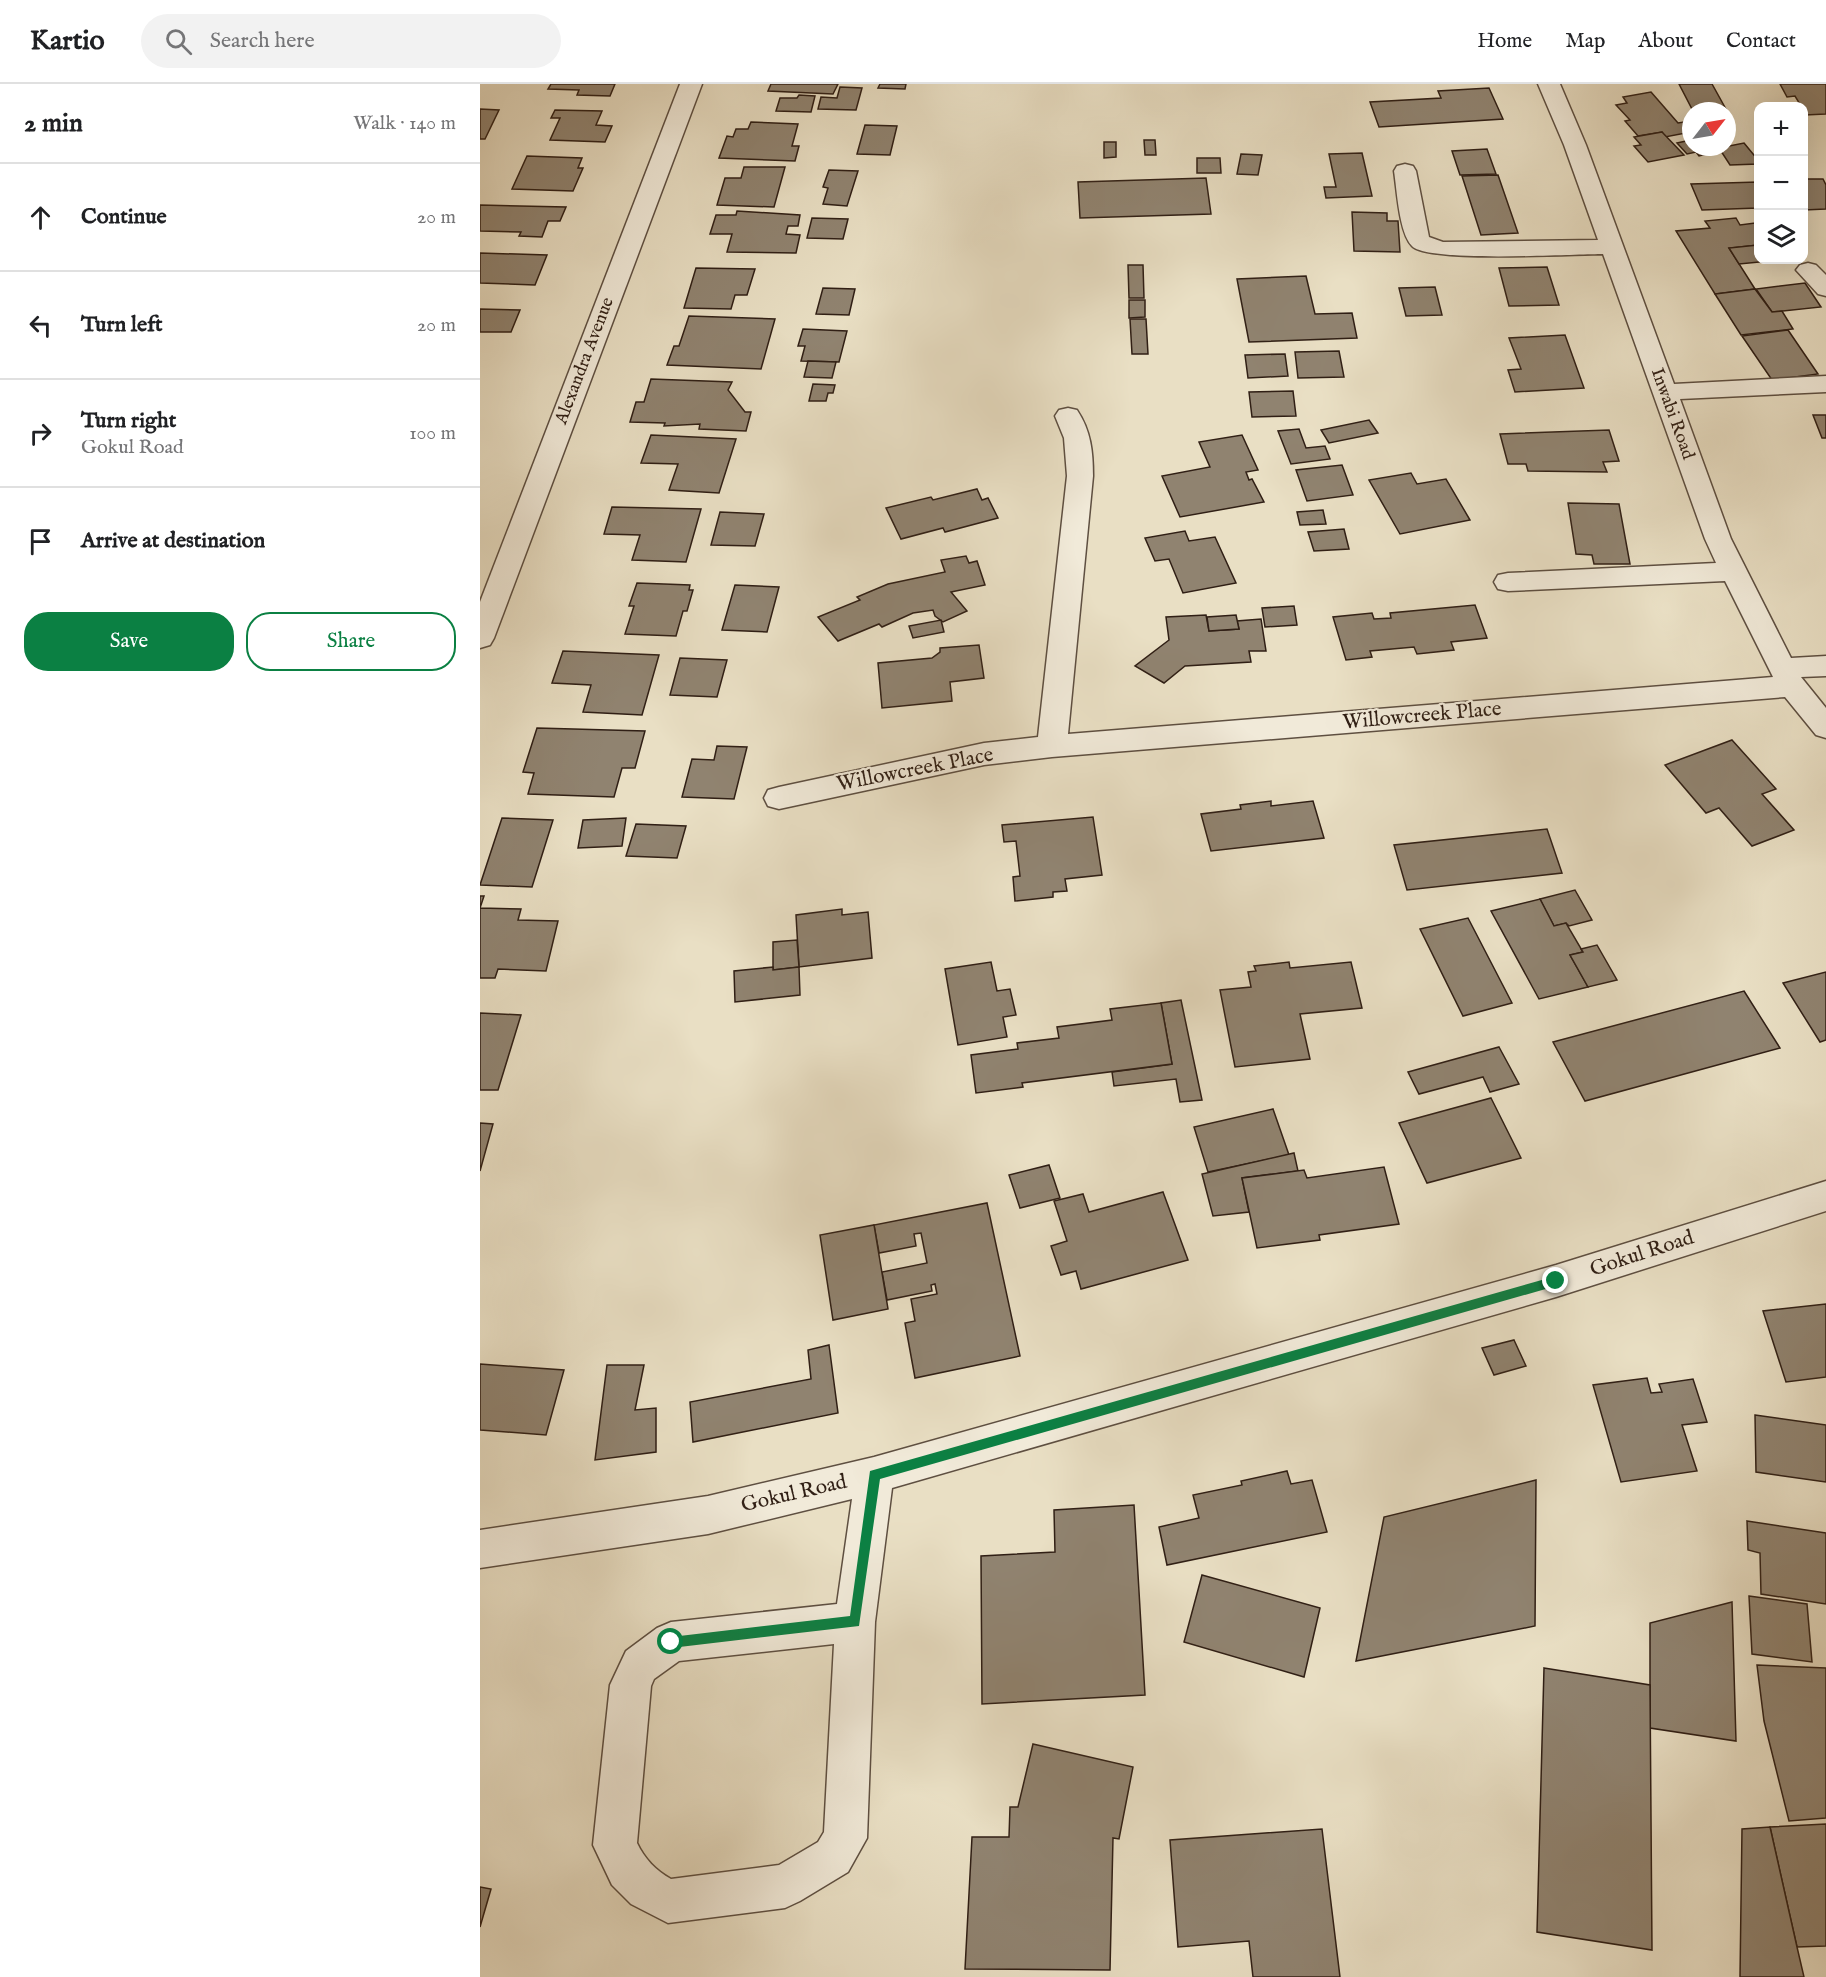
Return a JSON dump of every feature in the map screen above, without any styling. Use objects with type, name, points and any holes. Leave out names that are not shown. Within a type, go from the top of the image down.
[{"type":"street","name":"Alexandra Avenue","points":[[480,638],[691,84]]},
{"type":"street","name":"Inwabi Road","points":[[1549,84],[1575,144],[1718,539],[1787,677],[1826,728]]},
{"type":"street","points":[[1405,171],[1417,237],[1419,242],[1427,247],[1443,249],[1612,247]]},
{"type":"street","points":[[1808,270],[1826,290]]},
{"type":"street","points":[[1664,392],[1826,384]]},
{"type":"street","points":[[1052,746],[1080,476],[1080,450],[1076,430],[1068,416]]},
{"type":"street","points":[[1508,582],[1733,570]]},
{"type":"street","name":"Willowcreek Place","points":[[779,798],[984,754],[1787,677],[1826,666]]},
{"type":"street","name":"Gokul Road","points":[[480,1549],[708,1515],[874,1475],[1556,1281],[1826,1196]]},
{"type":"street","points":[[855,1622],[671,1642],[640,1665],[631,1685],[615,1845],[627,1870],[646,1888],[668,1901],[784,1886],[833,1857],[845,1838],[855,1622],[874,1475]]},
{"type":"building","points":[[551,84],[615,84],[610,96],[577,95],[579,90],[548,89]]},
{"type":"building","points":[[771,84],[838,84],[833,94],[768,91]]},
{"type":"building","points":[[880,84],[906,84],[905,89],[878,88]]},
{"type":"building","points":[[1679,84],[1712,84],[1722,102],[1688,102]]},
{"type":"building","points":[[1780,84],[1826,84],[1826,114],[1808,115],[1808,102],[1799,102],[1795,96],[1787,97]]},
{"type":"building","points":[[840,87],[862,88],[856,110],[818,109],[821,97],[837,98]]},
{"type":"building","points":[[1489,88],[1503,119],[1379,127],[1370,102],[1441,98],[1438,91]]},
{"type":"building","points":[[1651,92],[1678,123],[1682,122],[1682,134],[1665,137],[1662,132],[1638,136],[1625,121],[1630,120],[1616,105],[1627,103],[1623,97]]},
{"type":"building","points":[[799,95],[815,96],[811,112],[776,111],[780,98],[797,98]]},
{"type":"building","points":[[480,109],[499,110],[485,139],[480,139]]},
{"type":"building","points":[[555,110],[602,111],[596,125],[612,126],[605,142],[550,140],[560,118],[551,118]]},
{"type":"building","points":[[751,122],[798,124],[792,146],[799,146],[795,161],[719,158],[727,136],[733,137],[736,129],[748,129]]},
{"type":"building","points":[[865,125],[897,126],[890,155],[857,154]]},
{"type":"building","points":[[1662,132],[1682,155],[1648,162],[1634,146],[1641,145],[1634,137]]},
{"type":"building","points":[[1144,140],[1155,140],[1156,155],[1145,155]]},
{"type":"building","points":[[1104,142],[1116,142],[1116,157],[1104,158]]},
{"type":"building","points":[[1744,143],[1754,155],[1754,164],[1730,165],[1724,156],[1736,156],[1736,145]]},
{"type":"building","points":[[1487,149],[1496,174],[1460,175],[1452,151]]},
{"type":"building","points":[[1362,153],[1372,196],[1326,198],[1324,187],[1336,187],[1329,154]]},
{"type":"building","points":[[1241,154],[1262,155],[1258,175],[1237,174]]},
{"type":"building","points":[[527,156],[582,158],[578,168],[583,168],[573,191],[512,189]]},
{"type":"building","points":[[1197,158],[1220,158],[1221,173],[1197,173]]},
{"type":"building","points":[[744,167],[785,167],[774,207],[717,205],[725,178],[741,178]]},
{"type":"building","points":[[829,170],[858,171],[847,206],[823,204],[828,188],[823,187]]},
{"type":"building","points":[[1498,175],[1518,233],[1481,235],[1462,176]]},
{"type":"building","points":[[1206,178],[1211,214],[1080,218],[1078,182]]},
{"type":"building","points":[[1808,179],[1823,179],[1826,185],[1826,209],[1808,210]]},
{"type":"building","points":[[1754,182],[1754,208],[1702,210],[1691,184]]},
{"type":"building","points":[[480,205],[566,207],[560,221],[548,221],[542,237],[519,236],[521,232],[480,231]]},
{"type":"building","points":[[737,211],[800,215],[798,226],[788,226],[786,234],[800,235],[796,253],[727,252],[732,234],[710,234],[716,215],[736,215]]},
{"type":"building","points":[[1352,212],[1387,213],[1387,221],[1398,221],[1400,252],[1354,251]]},
{"type":"building","points":[[812,218],[848,219],[843,239],[807,238]]},
{"type":"building","points":[[1736,218],[1740,225],[1754,223],[1754,245],[1729,248],[1755,289],[1715,294],[1676,231],[1710,228],[1705,221]]},
{"type":"building","points":[[1754,245],[1754,263],[1739,264],[1729,248]]},
{"type":"building","points":[[480,253],[547,255],[535,285],[480,283]]},
{"type":"building","points":[[1128,265],[1143,265],[1144,298],[1129,298]]},
{"type":"building","points":[[1547,267],[1559,305],[1509,306],[1499,268]]},
{"type":"building","points":[[696,268],[755,269],[747,295],[735,295],[731,309],[684,308]]},
{"type":"building","points":[[1306,276],[1315,314],[1352,313],[1357,338],[1249,342],[1237,279]]},
{"type":"building","points":[[1805,283],[1821,307],[1772,312],[1756,289]]},
{"type":"building","points":[[1435,287],[1442,315],[1406,316],[1399,288]]},
{"type":"building","points":[[823,288],[855,289],[849,315],[816,314]]},
{"type":"building","points":[[1755,289],[1772,312],[1782,311],[1793,329],[1741,335],[1715,294]]},
{"type":"building","points":[[1129,300],[1145,300],[1145,317],[1129,318]]},
{"type":"building","points":[[480,309],[520,310],[511,332],[480,332]]},
{"type":"building","points":[[689,316],[775,319],[761,369],[667,365],[674,346],[679,346]]},
{"type":"building","points":[[1130,319],[1146,319],[1148,354],[1132,354]]},
{"type":"building","points":[[803,329],[847,331],[839,362],[801,361],[805,346],[798,346]]},
{"type":"building","points":[[1788,330],[1818,374],[1772,380],[1742,336]]},
{"type":"building","points":[[1565,335],[1584,388],[1515,392],[1508,370],[1521,369],[1509,338]]},
{"type":"building","points":[[1339,351],[1344,377],[1298,378],[1295,352]]},
{"type":"building","points":[[1285,354],[1288,376],[1248,378],[1245,355]]},
{"type":"building","points":[[808,361],[836,362],[832,378],[804,377]]},
{"type":"building","points":[[651,379],[732,382],[728,390],[745,412],[751,412],[746,431],[699,429],[700,424],[664,426],[665,423],[630,422],[636,402],[644,402]]},
{"type":"building","points":[[813,384],[835,385],[833,393],[828,393],[826,401],[809,401]]},
{"type":"building","points":[[1293,391],[1296,416],[1252,417],[1249,392]]},
{"type":"building","points":[[1813,415],[1826,415],[1826,438],[1822,438]]},
{"type":"building","points":[[1369,420],[1378,433],[1329,443],[1321,430]]},
{"type":"building","points":[[1299,429],[1306,448],[1325,446],[1330,459],[1291,464],[1278,431]]},
{"type":"building","points":[[1609,430],[1619,461],[1603,462],[1607,472],[1528,471],[1526,464],[1508,464],[1500,434]]},
{"type":"building","points":[[651,435],[736,439],[719,493],[669,490],[678,464],[641,463]]},
{"type":"building","points":[[1242,435],[1258,470],[1246,472],[1264,502],[1180,517],[1162,476],[1210,467],[1199,442]]},
{"type":"building","points":[[1342,465],[1353,495],[1307,501],[1296,470]]},
{"type":"building","points":[[1411,473],[1417,484],[1446,479],[1470,520],[1400,534],[1369,480]]},
{"type":"building","points":[[977,489],[982,500],[988,498],[998,518],[945,532],[943,528],[901,539],[886,508],[931,497],[933,500]]},
{"type":"building","points":[[1568,503],[1619,504],[1630,564],[1594,564],[1592,555],[1576,554]]},
{"type":"building","points":[[612,507],[701,509],[686,562],[632,560],[640,535],[604,534]]},
{"type":"building","points":[[1323,510],[1326,524],[1300,525],[1297,512]]},
{"type":"building","points":[[720,512],[764,514],[755,546],[711,545]]},
{"type":"building","points":[[1344,529],[1349,549],[1314,551],[1308,532]]},
{"type":"building","points":[[1185,531],[1189,541],[1215,537],[1236,583],[1183,593],[1169,559],[1155,561],[1145,538]]},
{"type":"building","points":[[966,556],[969,563],[977,561],[985,585],[951,592],[967,611],[943,622],[935,616],[933,610],[913,613],[882,627],[879,624],[838,641],[818,617],[860,600],[857,597],[888,584],[945,572],[941,560]]},
{"type":"building","points":[[637,583],[690,585],[689,590],[693,590],[687,611],[683,611],[676,636],[625,634],[634,606],[629,606]]},
{"type":"building","points":[[735,585],[779,587],[767,632],[722,630]]},
{"type":"building","points":[[1475,605],[1487,638],[1451,642],[1454,650],[1417,654],[1414,647],[1370,651],[1372,657],[1346,660],[1333,617],[1372,613],[1374,619],[1391,618],[1390,613]]},
{"type":"building","points":[[1294,606],[1297,625],[1265,627],[1262,608]]},
{"type":"building","points":[[1206,615],[1209,631],[1239,629],[1237,621],[1261,619],[1266,651],[1249,651],[1251,662],[1185,666],[1164,683],[1135,666],[1169,640],[1166,617]]},
{"type":"building","points":[[1236,615],[1239,629],[1209,631],[1207,617]]},
{"type":"building","points":[[941,620],[944,632],[913,638],[909,626]]},
{"type":"building","points":[[979,645],[984,678],[950,682],[952,701],[882,708],[878,663],[932,658],[940,652],[940,648]]},
{"type":"building","points":[[563,651],[659,655],[642,715],[583,712],[591,685],[552,683]]},
{"type":"building","points":[[680,658],[727,660],[717,697],[670,695]]},
{"type":"building","points":[[537,728],[645,731],[635,768],[622,768],[614,797],[528,794],[534,773],[523,772]]},
{"type":"building","points":[[1732,740],[1776,789],[1762,794],[1794,830],[1752,846],[1719,808],[1706,813],[1665,765]]},
{"type":"building","points":[[717,746],[747,747],[734,799],[682,797],[692,759],[714,760]]},
{"type":"building","points":[[1271,801],[1271,806],[1313,801],[1324,838],[1211,851],[1201,814],[1241,809],[1240,805]]},
{"type":"building","points":[[1093,817],[1102,875],[1065,879],[1067,891],[1053,892],[1053,897],[1015,901],[1013,877],[1020,876],[1016,841],[1004,842],[1002,825]]},
{"type":"building","points":[[502,818],[553,820],[532,887],[480,885]]},
{"type":"building","points":[[626,818],[622,846],[578,848],[583,820]]},
{"type":"building","points":[[636,824],[686,826],[677,858],[626,856]]},
{"type":"building","points":[[1547,829],[1562,873],[1407,890],[1394,845]]},
{"type":"building","points":[[1575,890],[1592,920],[1569,926],[1566,923],[1554,926],[1540,899]]},
{"type":"building","points":[[480,896],[484,896],[480,908]]},
{"type":"building","points":[[1540,899],[1554,926],[1566,923],[1583,952],[1570,955],[1588,987],[1539,999],[1491,911]]},
{"type":"building","points":[[480,908],[521,909],[518,920],[558,921],[546,971],[498,969],[495,978],[480,978]]},
{"type":"building","points":[[842,909],[842,915],[868,912],[872,958],[799,967],[796,915]]},
{"type":"building","points":[[1468,918],[1512,1003],[1463,1016],[1420,929]]},
{"type":"building","points":[[797,940],[799,967],[773,970],[773,942]]},
{"type":"building","points":[[1597,945],[1617,980],[1588,987],[1570,955],[1583,952],[1581,949]]},
{"type":"building","points":[[991,962],[997,991],[1010,989],[1016,1015],[1003,1017],[1007,1037],[958,1045],[945,969]]},
{"type":"building","points":[[1289,962],[1290,968],[1351,962],[1362,1008],[1300,1014],[1310,1059],[1235,1067],[1220,990],[1251,987],[1248,972],[1256,971],[1254,966]]},
{"type":"building","points":[[773,967],[773,970],[799,967],[800,995],[735,1002],[734,971]]},
{"type":"building","points":[[1826,972],[1826,1040],[1820,1042],[1783,983]]},
{"type":"building","points":[[1744,991],[1780,1048],[1585,1101],[1553,1042]]},
{"type":"building","points":[[1181,1000],[1202,1100],[1180,1102],[1176,1079],[1114,1086],[1112,1072],[1172,1064],[1161,1003]]},
{"type":"building","points":[[1161,1003],[1172,1064],[1022,1083],[1023,1087],[976,1093],[971,1055],[1018,1049],[1017,1043],[1059,1038],[1057,1027],[1112,1020],[1110,1009]]},
{"type":"building","points":[[480,1013],[521,1015],[498,1090],[480,1090]]},
{"type":"building","points":[[1499,1047],[1519,1084],[1490,1092],[1483,1077],[1419,1094],[1408,1072]]},
{"type":"building","points":[[1491,1098],[1521,1158],[1427,1183],[1399,1123]]},
{"type":"building","points":[[1273,1109],[1289,1155],[1208,1172],[1194,1127]]},
{"type":"building","points":[[480,1123],[493,1124],[480,1171]]},
{"type":"building","points":[[1294,1153],[1298,1171],[1242,1178],[1249,1212],[1213,1216],[1202,1174]]},
{"type":"building","points":[[1049,1165],[1060,1198],[1020,1208],[1009,1175]]},
{"type":"building","points":[[1384,1167],[1399,1224],[1319,1235],[1320,1240],[1257,1248],[1242,1178],[1304,1170],[1307,1178]]},
{"type":"building","points":[[1163,1192],[1188,1260],[1081,1289],[1076,1271],[1061,1275],[1051,1246],[1067,1241],[1054,1201],[1083,1194],[1089,1212]]},
{"type":"building","points":[[987,1203],[1020,1356],[915,1378],[905,1323],[915,1321],[911,1299],[937,1294],[935,1284],[931,1285],[932,1291],[887,1300],[882,1272],[927,1263],[921,1233],[914,1234],[916,1246],[879,1253],[874,1225]]},
{"type":"building","points":[[874,1225],[888,1309],[833,1320],[820,1235]]},
{"type":"building","points":[[1826,1304],[1826,1377],[1786,1382],[1763,1311]]},
{"type":"building","points":[[1514,1340],[1526,1366],[1494,1375],[1482,1348]]},
{"type":"building","points":[[829,1345],[838,1413],[693,1442],[690,1402],[811,1379],[808,1350]]},
{"type":"building","points":[[480,1364],[564,1370],[546,1435],[480,1430]]},
{"type":"building","points":[[607,1365],[644,1365],[635,1410],[656,1408],[656,1452],[595,1460]]},
{"type":"building","points":[[1647,1378],[1651,1393],[1662,1392],[1659,1384],[1693,1379],[1707,1422],[1682,1425],[1697,1471],[1621,1482],[1593,1385]]},
{"type":"building","points":[[1755,1415],[1826,1425],[1826,1482],[1756,1472]]},
{"type":"building","points":[[1287,1471],[1291,1484],[1312,1480],[1327,1532],[1167,1565],[1159,1527],[1199,1518],[1193,1495],[1242,1485],[1241,1481]]},
{"type":"building","points":[[1536,1480],[1535,1626],[1356,1661],[1384,1517]]},
{"type":"building","points":[[1134,1505],[1145,1695],[982,1704],[981,1556],[1055,1552],[1054,1510]]},
{"type":"building","points":[[1747,1521],[1826,1533],[1826,1604],[1761,1594],[1760,1553],[1748,1550]]},
{"type":"building","points":[[1202,1575],[1320,1608],[1304,1677],[1184,1642]]},
{"type":"building","points":[[1749,1596],[1807,1604],[1812,1662],[1752,1654]]},
{"type":"building","points":[[1732,1602],[1736,1741],[1650,1728],[1650,1623]]},
{"type":"building","points":[[1757,1665],[1826,1668],[1826,1818],[1789,1821],[1764,1721]]},
{"type":"building","points":[[1544,1668],[1650,1685],[1652,1950],[1537,1932]]},
{"type":"building","points":[[1033,1744],[1133,1767],[1119,1839],[1113,1838],[1110,1970],[965,1969],[972,1837],[1009,1837],[1010,1807],[1018,1807]]},
{"type":"building","points":[[1826,1824],[1826,1946],[1797,1947],[1770,1827]]},
{"type":"building","points":[[1770,1827],[1804,1977],[1740,1977],[1742,1829]]},
{"type":"building","points":[[1322,1829],[1340,1977],[1253,1977],[1249,1941],[1178,1947],[1170,1840]]},
{"type":"building","points":[[480,1887],[491,1889],[480,1927]]},
{"type":"route","points":[[671,1642],[855,1622],[874,1475],[1556,1281]]}]
